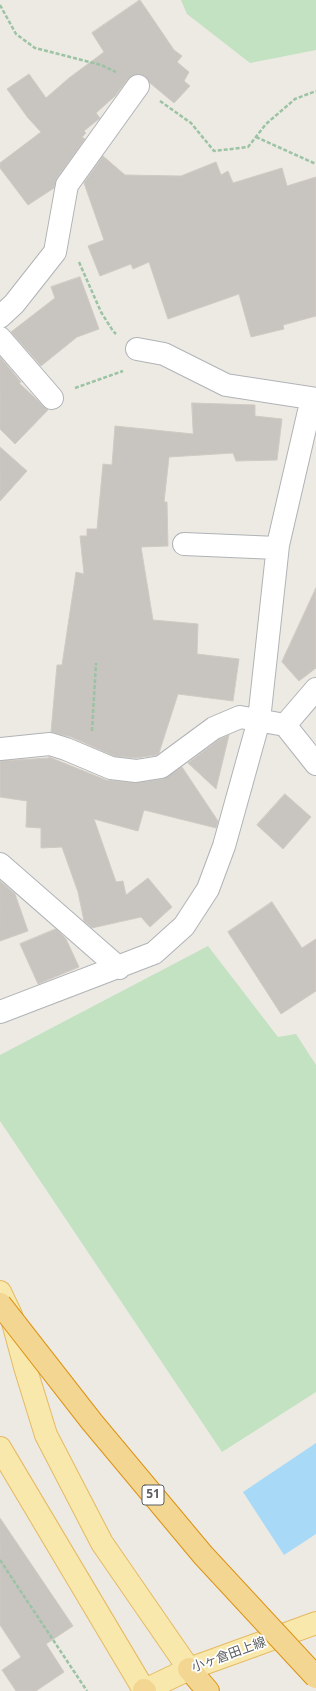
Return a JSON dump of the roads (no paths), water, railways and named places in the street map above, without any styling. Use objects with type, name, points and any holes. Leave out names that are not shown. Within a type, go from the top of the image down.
[{"type":"highway","name":"51","points":[[4,1314],[198,1549],[316,1677]]},
{"type":"highway","name":"51","points":[[189,1669],[208,1691]]},
{"type":"main road","name":"51","points":[[0,1292],[4,1314],[25,1367],[46,1435],[102,1543],[189,1669]]},
{"type":"main road","points":[[0,1448],[144,1691]]},
{"type":"main road","name":"小ヶ倉田上線","points":[[144,1691],[189,1669],[316,1623]]},
{"type":"street","points":[[0,317],[14,304],[55,252],[67,185],[138,86]]},
{"type":"street","points":[[0,338],[52,398]]},
{"type":"street","points":[[137,349],[164,354],[226,385],[316,399]]},
{"type":"street","points":[[0,1012],[154,953],[184,926],[208,889],[224,846],[259,720],[277,548],[309,411],[316,402]]},
{"type":"street","points":[[184,544],[277,548]]},
{"type":"street","points":[[285,725],[316,689]]},
{"type":"street","points":[[0,749],[50,744],[66,748],[111,768],[136,771],[161,767],[214,728],[240,717],[285,725],[316,764]]},
{"type":"street","points":[[0,864],[118,968]]},
{"type":"water","points":[[316,1443],[316,1534],[284,1555],[243,1492]]}]
